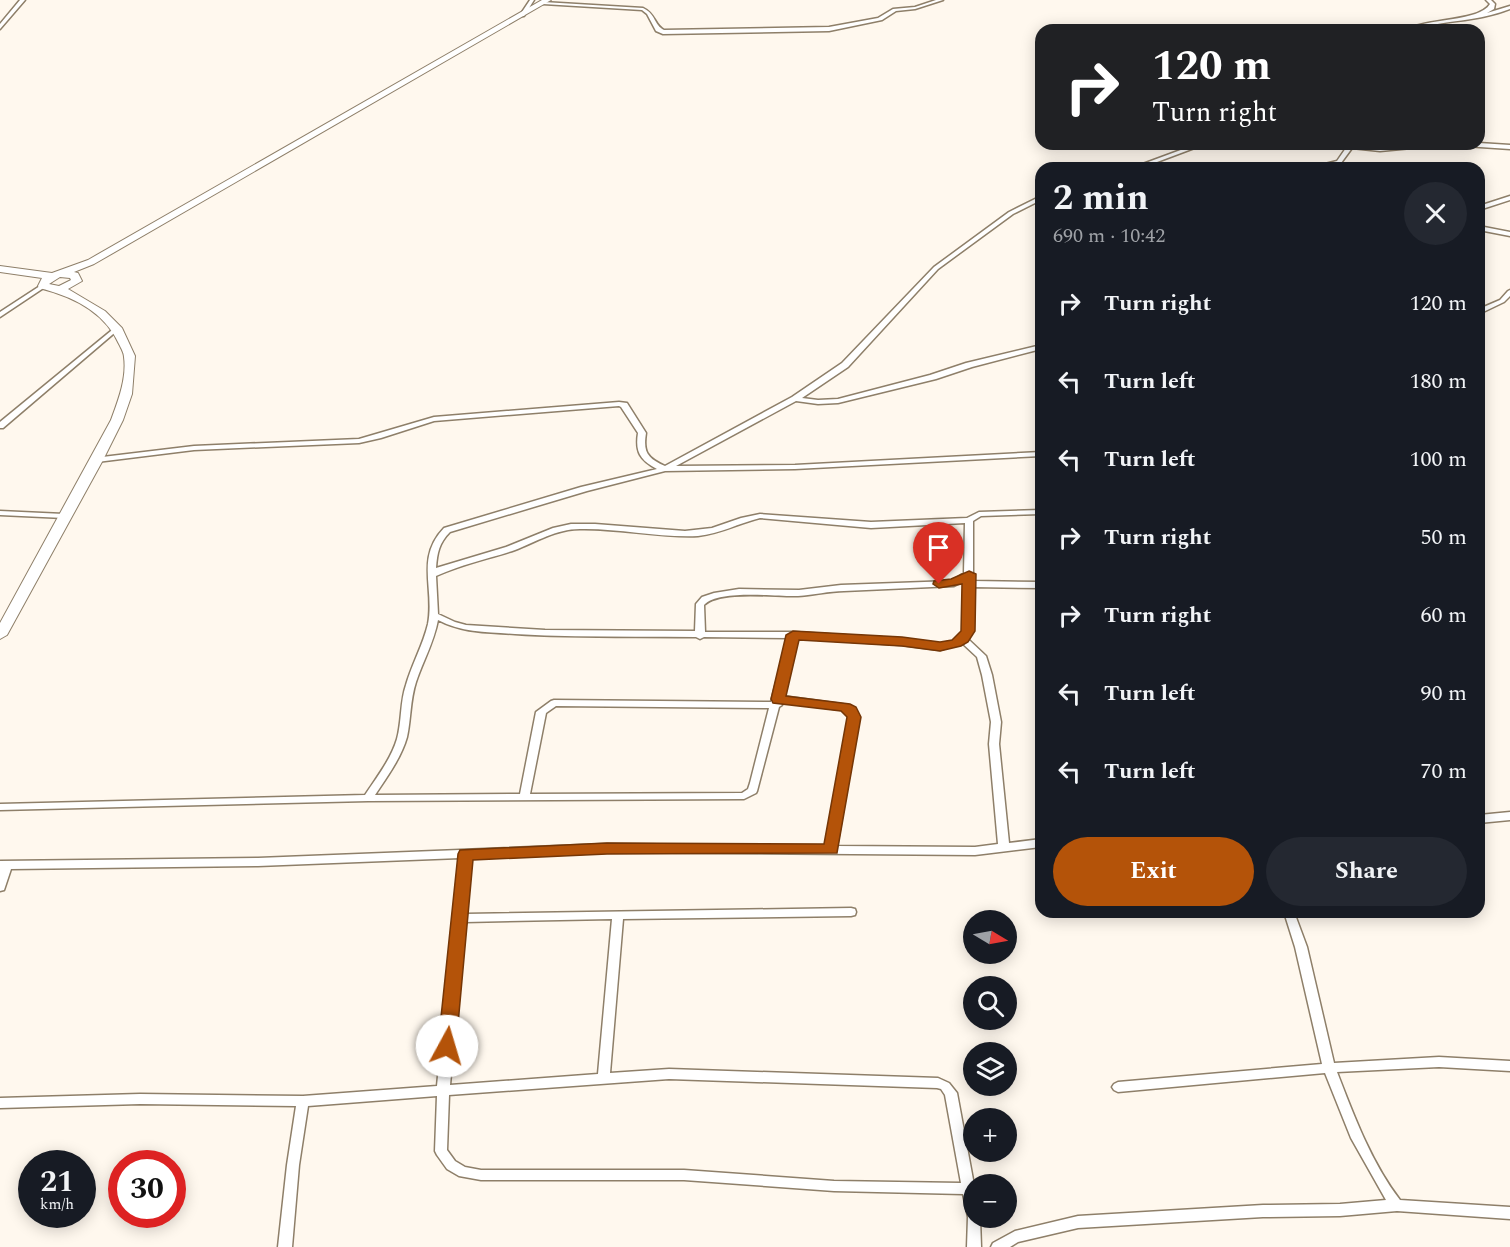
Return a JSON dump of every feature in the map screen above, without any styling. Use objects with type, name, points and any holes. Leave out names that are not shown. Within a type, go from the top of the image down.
[{"type":"main road","points":[[51,283],[545,1]]},
{"type":"main road","points":[[51,283],[75,280],[91,262]]},
{"type":"main road","points":[[0,269],[26,274],[51,283],[80,298],[117,328],[130,356],[126,394],[117,420],[0,635]]},
{"type":"main road","points":[[75,280],[80,298]]},
{"type":"street","points":[[0,27],[23,0]]},
{"type":"street","points":[[522,15],[532,0]]},
{"type":"street","points":[[564,4],[599,0]]},
{"type":"street","points":[[545,1],[643,9],[649,13],[658,30],[663,32],[731,32],[846,27],[880,19],[895,10],[915,8],[941,0]]},
{"type":"street","points":[[1477,17],[1492,8],[1493,4],[1488,0]]},
{"type":"street","points":[[1425,24],[1477,17],[1510,7]]},
{"type":"street","points":[[1485,145],[1510,147]]},
{"type":"street","points":[[1152,162],[1185,150]]},
{"type":"street","points":[[1485,206],[1510,198]]},
{"type":"street","points":[[97,460],[194,448],[359,441],[373,439],[418,422],[434,419],[619,404],[624,405],[642,433],[640,443],[647,459],[653,465],[665,469],[795,399],[852,360],[936,268],[1011,213],[1035,201]]},
{"type":"street","points":[[1485,229],[1510,234]]},
{"type":"street","points":[[0,315],[51,283]]},
{"type":"street","points":[[1485,309],[1502,301],[1510,292]]},
{"type":"street","points":[[0,426],[117,328]]},
{"type":"street","points":[[795,399],[818,402],[838,401],[933,377],[969,364],[1035,348]]},
{"type":"street","points":[[368,798],[390,763],[401,740],[408,692],[427,645],[434,615],[433,550],[437,539],[447,530],[612,481],[665,469],[795,467],[1035,453]]},
{"type":"street","points":[[433,574],[450,565],[521,545],[560,527],[622,528],[695,534],[712,532],[746,518],[760,516],[871,525],[969,520],[979,514],[1035,512]]},
{"type":"street","points":[[0,513],[64,516]]},
{"type":"street","points":[[434,615],[466,628],[544,633],[793,635],[902,642],[940,647],[963,639],[968,631],[969,520]]},
{"type":"street","points":[[700,636],[700,604],[705,599],[714,596],[738,592],[799,593],[841,588],[954,583],[969,579],[1035,584]]},
{"type":"street","points":[[0,807],[368,798],[744,796],[752,791],[755,783],[778,702],[793,635]]},
{"type":"street","points":[[963,639],[981,656],[987,675],[996,722],[994,744],[1004,848]]},
{"type":"street","points":[[524,797],[541,712],[554,703],[778,702],[845,707],[851,710],[854,717],[831,849]]},
{"type":"street","points":[[1485,818],[1510,816]]},
{"type":"street","points":[[0,887],[4,865],[258,862],[607,848],[975,851],[1035,844]]},
{"type":"street","points":[[466,854],[443,1091],[441,1150],[451,1165],[463,1172],[481,1175],[684,1175],[834,1186],[963,1189]]},
{"type":"street","points":[[460,918],[851,912]]},
{"type":"street","points":[[604,1077],[618,915]]},
{"type":"street","points":[[1291,918],[1306,968],[1329,1068],[1357,1138],[1386,1191],[1397,1205]]},
{"type":"street","points":[[1118,1087],[1329,1068],[1439,1062],[1510,1066]]},
{"type":"street","points":[[0,1103],[140,1099],[303,1101],[669,1074],[938,1083],[945,1086],[951,1093],[965,1174]]},
{"type":"street","points":[[285,1247],[293,1165],[303,1101]]},
{"type":"street","points":[[998,1247],[1015,1237],[1078,1222],[1263,1211],[1340,1210],[1397,1205],[1510,1213]]},
{"type":"street","points":[[974,1228],[974,1247]]},
{"type":"route","points":[[447,1046],[466,854],[607,848],[831,849],[854,717],[851,710],[845,707],[778,699],[793,635],[902,642],[940,647],[956,643],[963,639],[968,631],[969,574],[963,580],[939,584]]}]
